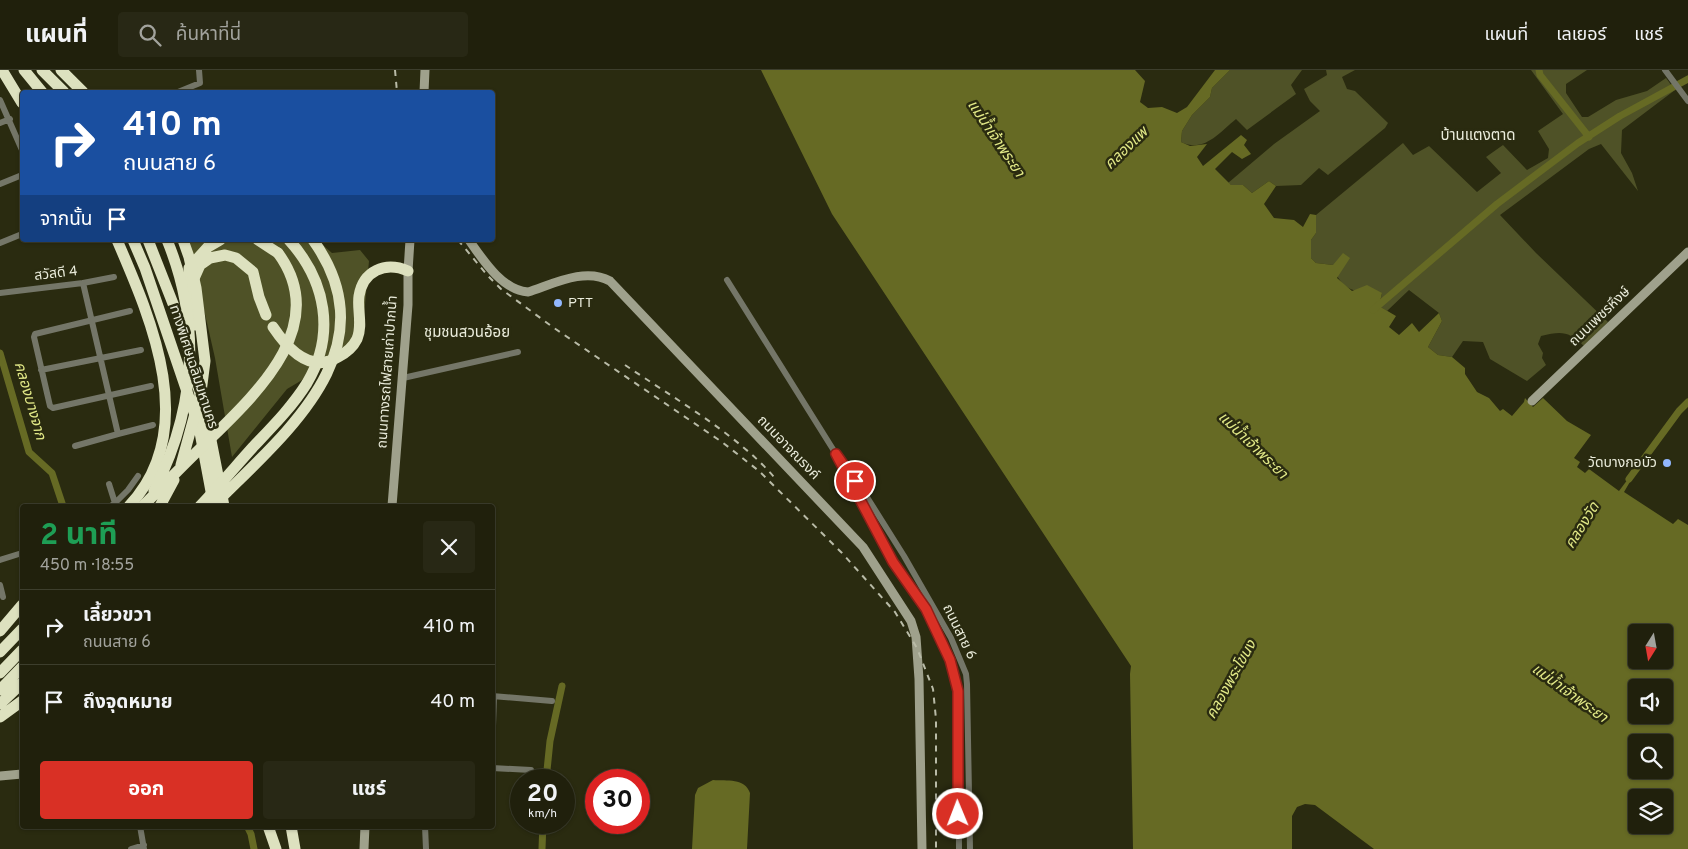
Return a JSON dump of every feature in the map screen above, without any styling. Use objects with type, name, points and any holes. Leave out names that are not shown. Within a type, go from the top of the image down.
[{"type":"highway","points":[[2,70],[20,100]]},
{"type":"highway","points":[[24,70],[40,90]]},
{"type":"highway","points":[[41,70],[56,90]]},
{"type":"highway","points":[[41,70],[62,90]]},
{"type":"highway","points":[[60,70],[75,90]]},
{"type":"highway","points":[[60,70],[81,90]]},
{"type":"highway","points":[[118,242],[138,290],[161,367],[166,416],[162,446],[154,471],[142,491],[131,504]]},
{"type":"highway","name":"ทางพิเศษเฉลิมมหานคร","points":[[134,242],[145,268],[199,427],[213,504]]},
{"type":"highway","name":"ทางพิเศษเฉลิมมหานคร","points":[[149,242],[181,324],[207,420],[224,504]]},
{"type":"highway","points":[[146,504],[169,458],[181,418],[190,372],[189,323],[174,256],[168,242]]},
{"type":"highway","points":[[161,504],[181,465],[191,433],[201,392],[205,361],[196,288],[184,242]]},
{"type":"highway","points":[[207,420],[203,358],[189,293],[188,276],[192,263],[208,247],[217,242]]},
{"type":"highway","points":[[147,504],[265,381],[288,344],[295,320],[296,294],[291,274],[278,253],[261,242]]},
{"type":"highway","points":[[202,504],[295,400],[314,369],[320,351],[323,312],[313,273],[302,254],[291,242]]},
{"type":"highway","points":[[215,504],[300,415],[314,397],[333,361],[341,323],[337,288],[330,269],[314,242]]},
{"type":"highway","points":[[189,293],[193,279],[204,261],[218,256],[236,258],[253,272],[266,315]]},
{"type":"highway","points":[[273,327],[292,352],[310,361],[327,362],[347,351],[356,340],[360,324],[359,297],[362,286],[369,275],[374,270],[386,266],[399,267],[408,271]]},
{"type":"highway","points":[[0,631],[20,607]]},
{"type":"highway","points":[[0,652],[20,631]]},
{"type":"highway","points":[[0,673],[20,652]]},
{"type":"highway","points":[[0,690],[20,669]]},
{"type":"highway","points":[[0,704],[20,686]]},
{"type":"highway","points":[[0,718],[20,703]]},
{"type":"highway","points":[[269,829],[276,849]]},
{"type":"highway","points":[[277,829],[280,849]]},
{"type":"highway","points":[[292,829],[295,849]]},
{"type":"street","points":[[183,90],[200,83],[199,70]]},
{"type":"street","points":[[424,90],[426,70]]},
{"type":"street","points":[[1665,70],[1688,101]]},
{"type":"street","points":[[0,100],[20,145]]},
{"type":"street","points":[[0,123],[10,119]]},
{"type":"street","points":[[0,184],[20,176]]},
{"type":"street","points":[[0,242],[20,235]]},
{"type":"street","name":"ถนนทางรถไฟสายเก่าปากน้ำ","points":[[392,504],[408,305],[410,242]]},
{"type":"street","name":"ถนนอาจณรงค์","points":[[471,242],[494,272],[507,284],[520,291],[528,292],[581,276],[595,276],[610,282],[863,547],[908,616],[916,637],[920,679],[922,849]]},
{"type":"street","name":"ถนนเพชรหึงษ์","points":[[1532,401],[1688,252]]},
{"type":"street","name":"สวัสดี 4","points":[[0,293],[114,278]]},
{"type":"street","name":"ถนนสาย 6","points":[[727,280],[836,454],[865,494],[904,556],[951,638],[966,674],[970,849]]},
{"type":"street","points":[[83,283],[118,434]]},
{"type":"street","points":[[130,311],[35,334],[41,370],[51,408],[108,394],[152,386]]},
{"type":"street","points":[[41,370],[142,350]]},
{"type":"street","points":[[403,378],[518,352]]},
{"type":"street","points":[[75,446],[153,425]]},
{"type":"street","name":"ถนนสาย 6","points":[[836,454],[893,562],[926,609],[950,660],[958,691],[959,849]]},
{"type":"street","points":[[113,504],[128,490],[138,476]]},
{"type":"street","points":[[109,484],[113,504]]},
{"type":"street","points":[[0,560],[20,555]]},
{"type":"street","points":[[0,585],[3,597]]},
{"type":"street","points":[[495,696],[552,701]]},
{"type":"street","points":[[495,768],[511,769]]},
{"type":"street","points":[[0,776],[20,774]]},
{"type":"street","points":[[131,849],[144,847],[141,829]]},
{"type":"street","points":[[364,849],[365,829]]},
{"type":"street","points":[[425,829],[426,849]]},
{"type":"shaded area","points":[[1230,70],[1302,70],[1291,85],[1296,94],[1247,130],[1236,119],[1211,140],[1204,143],[1189,145],[1181,142],[1182,131],[1192,115],[1210,97],[1212,88]]},
{"type":"shaded area","points":[[1326,70],[1355,70],[1342,77],[1347,89],[1355,91],[1388,123],[1385,128],[1328,175],[1319,168],[1301,185],[1276,186],[1269,181],[1252,193],[1243,185],[1231,185],[1228,183],[1274,144],[1320,111],[1310,101],[1304,89],[1327,75]]},
{"type":"shaded area","points":[[1531,70],[1587,70],[1566,84],[1566,93],[1582,117],[1588,117],[1616,100],[1647,91],[1666,78],[1675,90],[1622,130],[1621,153],[1632,173],[1638,191],[1601,144],[1589,149],[1500,215],[1536,253],[1608,322],[1584,346],[1569,335],[1554,333],[1541,336],[1538,344],[1546,365],[1527,381],[1490,359],[1483,342],[1463,341],[1452,357],[1438,355],[1428,347],[1442,321],[1439,313],[1409,290],[1387,311],[1379,306],[1382,293],[1351,289],[1341,281],[1333,265],[1316,263],[1311,258],[1311,240],[1316,233],[1316,215],[1403,143],[1413,155],[1429,146],[1477,192],[1501,173],[1486,157],[1503,145],[1527,170],[1548,158],[1549,149],[1538,131],[1563,114]]},
{"type":"shaded area","points":[[188,242],[319,242],[332,253],[360,250],[369,261],[362,338],[346,354],[287,389],[232,457],[215,358]]},
{"type":"water","points":[[761,70],[1135,70],[1145,81],[1140,102],[1148,108],[1162,107],[1177,113],[1187,107],[1215,70],[1230,70],[1212,88],[1210,97],[1192,115],[1182,131],[1181,142],[1190,146],[1207,144],[1197,157],[1203,166],[1241,135],[1247,140],[1244,145],[1251,154],[1242,159],[1232,152],[1215,169],[1231,185],[1243,185],[1252,193],[1269,181],[1276,186],[1264,204],[1274,218],[1294,220],[1303,227],[1310,214],[1316,215],[1316,233],[1311,240],[1311,258],[1316,263],[1333,265],[1343,253],[1350,258],[1337,278],[1352,291],[1367,285],[1382,293],[1379,306],[1396,316],[1389,327],[1399,335],[1412,323],[1419,332],[1439,313],[1442,321],[1428,347],[1438,355],[1452,357],[1465,368],[1465,374],[1477,392],[1489,398],[1500,411],[1503,409],[1512,416],[1524,402],[1525,398],[1533,407],[1543,398],[1567,421],[1591,435],[1574,458],[1580,462],[1577,467],[1585,473],[1589,469],[1619,491],[1634,471],[1634,475],[1624,492],[1673,524],[1678,519],[1688,525],[1688,849],[1374,849],[1315,805],[1305,804],[1297,807],[1292,816],[1292,849],[1133,849],[1131,666],[832,214]]},
{"type":"water","points":[[713,780],[740,783],[748,788],[750,793],[747,849],[692,849],[695,795],[698,788]]},
{"type":"waterway","points":[[1539,70],[1540,75],[1589,137]]},
{"type":"waterway","points":[[1373,310],[1497,204],[1578,143],[1620,116],[1688,79]]},
{"type":"waterway","name":"คลองบางจาก","points":[[0,353],[29,452],[52,473],[62,504]]},
{"type":"waterway","name":"คลองวัด","points":[[1629,479],[1679,411],[1688,402]]},
{"type":"waterway","points":[[547,769],[550,741],[562,686]]},
{"type":"waterway","name":"คลองบางจาก","points":[[248,829],[254,849]]},
{"type":"waterway","points":[[542,849],[543,834]]},
{"type":"railway","points":[[395,70],[397,90]]},
{"type":"railway","points":[[460,242],[501,289],[554,328],[722,442],[759,471],[842,553],[895,612],[917,648],[933,689],[936,719],[936,849]]},
{"type":"railway","points":[[625,365],[683,403],[742,446],[774,477]]},
{"type":"place","name":"PTT","points":[[558,303]]},
{"type":"place","name":"วัดบางกอบัว","points":[[1667,463]]},
{"type":"district","name":"บ้านแตงตาด","points":[[1478,136]]},
{"type":"district","name":"ชุมชนสวนอ้อย","points":[[467,333]]},
{"type":"route","points":[[855,481],[836,454],[893,562],[926,609],[943,640],[955,676],[958,691],[958,814]]},
{"type":"water label","name":"แม่น้ำเจ้าพระยา","points":[[995,139]]},
{"type":"water label","name":"คลองแพ","points":[[1127,149]]},
{"type":"water label","name":"แม่น้ำเจ้าพระยา","points":[[1252,446]]},
{"type":"water label","name":"คลองพระโขนง","points":[[1232,680]]},
{"type":"water label","name":"แม่น้ำเจ้าพระยา","points":[[1569,694]]}]
